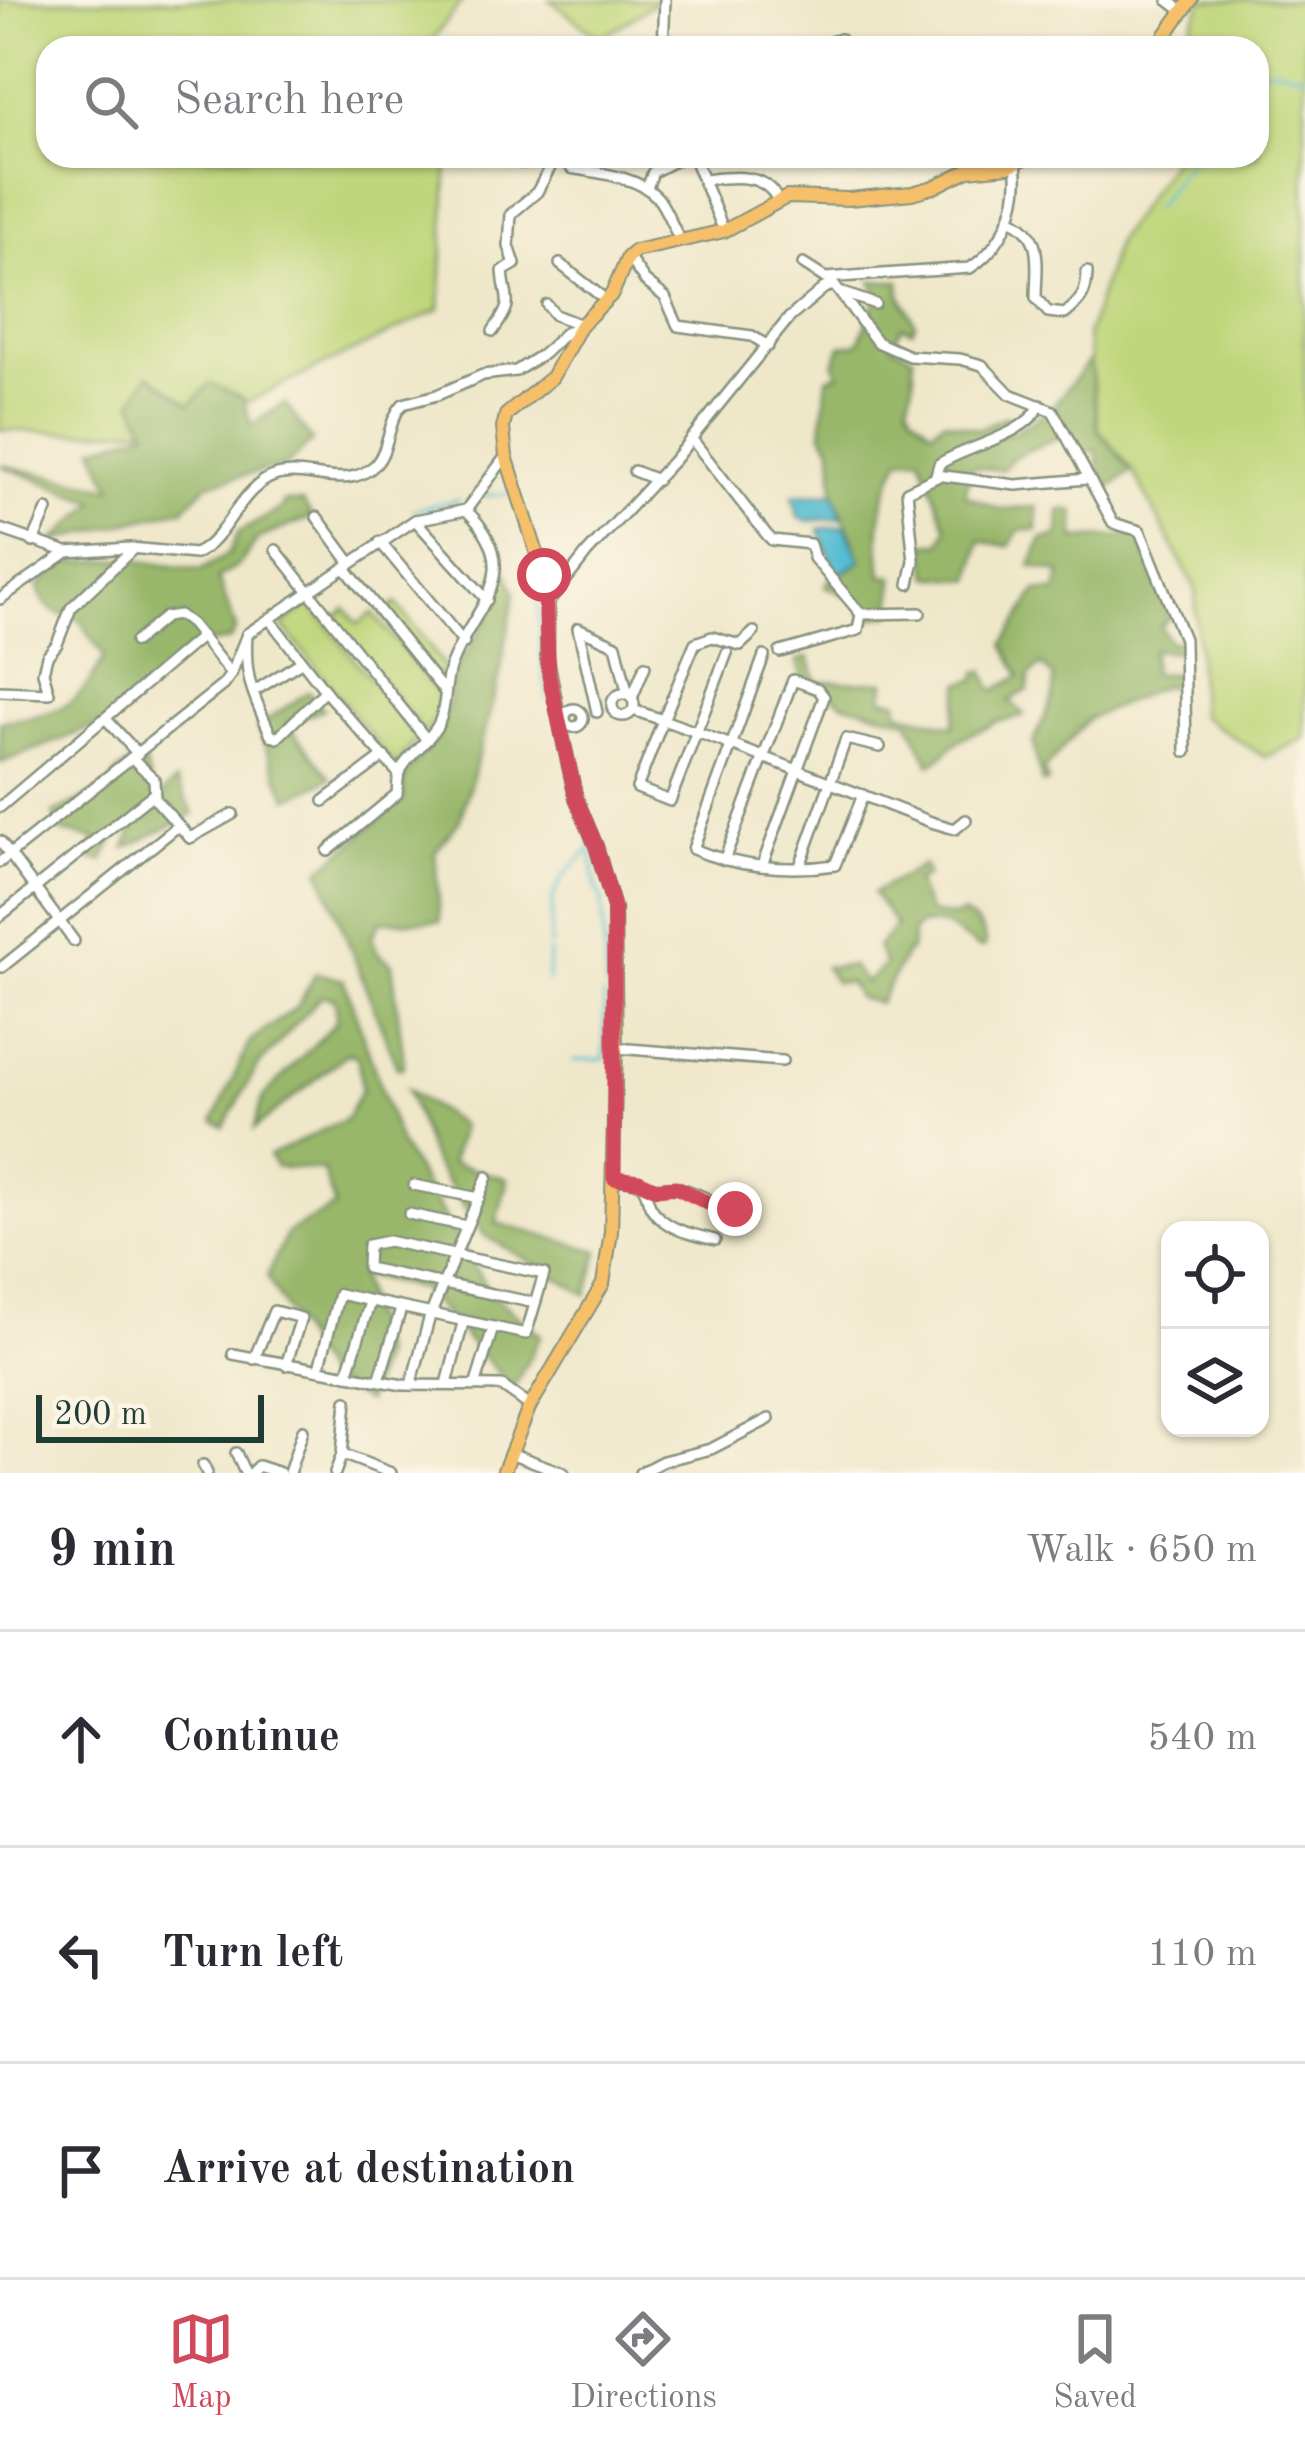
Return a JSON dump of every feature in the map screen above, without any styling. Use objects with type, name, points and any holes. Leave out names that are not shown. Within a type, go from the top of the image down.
[{"type":"main road","points":[[1165,36],[1188,6]]},
{"type":"main road","points":[[503,1473],[530,1406],[603,1284],[614,1178],[616,1048],[614,908],[576,798],[547,658],[544,575],[506,457],[502,428],[506,415],[552,377],[580,327],[606,300],[628,257],[644,248],[724,231],[788,197],[849,199],[912,193],[934,187],[961,168]]},
{"type":"street","points":[[664,36],[665,0]]},
{"type":"street","points":[[1168,0],[1188,6]]},
{"type":"street","points":[[493,331],[507,312],[508,290],[502,271],[515,264],[509,246],[511,214],[537,192],[550,168]]},
{"type":"street","points":[[572,168],[647,188],[660,200],[682,242]]},
{"type":"street","points":[[647,188],[653,172],[661,168]]},
{"type":"street","points":[[698,168],[724,231]]},
{"type":"street","points":[[548,603],[587,553],[674,460],[789,318],[828,281],[970,268],[986,257],[1009,220],[1016,168]]},
{"type":"street","points":[[703,180],[760,179],[778,201]]},
{"type":"street","points":[[1009,220],[1024,225],[1032,237],[1039,261],[1036,298],[1048,312],[1065,314],[1080,302],[1087,289],[1087,272]]},
{"type":"street","points":[[628,257],[671,305],[678,326],[752,336],[768,346]]},
{"type":"street","points":[[560,264],[606,300]]},
{"type":"street","points":[[803,264],[843,292],[875,304]]},
{"type":"street","points":[[843,292],[868,335],[888,349],[982,365],[1010,394],[1052,411],[1113,523],[1140,531],[1184,639],[1186,752]]},
{"type":"street","points":[[547,305],[555,315],[580,327]]},
{"type":"street","points":[[0,529],[67,552],[202,551],[239,504],[268,478],[292,473],[340,478],[372,467],[403,404],[483,376],[516,370],[543,354],[567,331],[580,327]]},
{"type":"street","points":[[938,477],[934,471],[939,464],[961,449],[1029,422],[1040,405]]},
{"type":"street","points":[[691,438],[766,535],[772,540],[810,544],[814,558],[860,614],[858,630],[780,652]]},
{"type":"street","points":[[662,449],[674,460]]},
{"type":"street","points":[[0,862],[231,674],[247,634],[415,520],[466,511],[506,457]]},
{"type":"street","points":[[634,471],[657,479]]},
{"type":"street","points":[[909,584],[914,561],[907,491],[938,477],[1016,485],[1087,479]]},
{"type":"street","points":[[33,542],[46,510]]},
{"type":"street","points":[[328,850],[397,794],[399,774],[438,725],[450,667],[487,600],[493,545],[466,511]]},
{"type":"street","points":[[316,517],[444,691]]},
{"type":"street","points":[[415,520],[487,600]]},
{"type":"street","points":[[380,542],[464,643]]},
{"type":"street","points":[[0,691],[49,693],[43,672],[46,656],[57,644],[71,608],[133,549]]},
{"type":"street","points":[[276,550],[428,740]]},
{"type":"street","points":[[0,599],[67,552]]},
{"type":"street","points":[[860,614],[920,613]]},
{"type":"street","points":[[135,641],[170,614],[186,619],[231,674]]},
{"type":"street","points":[[270,620],[399,774]]},
{"type":"street","points":[[597,712],[578,628],[616,645],[631,701]]},
{"type":"street","points":[[727,652],[670,801],[637,788],[695,643],[712,638],[740,645],[754,632]]},
{"type":"street","points":[[247,634],[244,671],[271,735],[277,738],[325,691]]},
{"type":"street","points":[[0,807],[202,636]]},
{"type":"street","points":[[764,656],[692,847],[724,860],[763,866],[835,865],[863,795]]},
{"type":"street","points":[[256,690],[301,662]]},
{"type":"street","points":[[613,708],[621,716],[645,666]]},
{"type":"street","points":[[724,860],[794,680],[818,689],[824,697],[763,866]]},
{"type":"street","points":[[613,708],[614,698],[631,701],[663,720],[955,829],[966,820]]},
{"type":"street","points":[[562,720],[575,727],[583,716],[613,708]]},
{"type":"street","points":[[107,720],[154,779],[153,794],[194,838],[233,814]]},
{"type":"street","points":[[800,866],[846,739],[880,748]]},
{"type":"street","points":[[324,801],[383,756]]},
{"type":"street","points":[[0,916],[153,794]]},
{"type":"street","points":[[2,967],[178,826]]},
{"type":"street","points":[[0,841],[74,941]]},
{"type":"street","points":[[616,1048],[782,1060]]},
{"type":"street","points":[[410,1385],[430,1316],[488,1177]]},
{"type":"street","points":[[614,1178],[639,1181],[661,1219],[684,1232],[715,1240]]},
{"type":"street","points":[[414,1185],[478,1198]]},
{"type":"street","points":[[646,1187],[682,1189],[708,1203],[734,1209],[747,1219]]},
{"type":"street","points":[[409,1214],[466,1226]]},
{"type":"street","points":[[319,1368],[339,1294],[526,1334],[536,1303],[544,1274],[388,1241],[368,1245],[367,1268],[536,1303]]},
{"type":"street","points":[[347,1375],[370,1302]]},
{"type":"street","points":[[286,1365],[305,1306]]},
{"type":"street","points":[[379,1380],[401,1310]]},
{"type":"street","points":[[254,1359],[274,1311],[301,1318]]},
{"type":"street","points":[[447,1384],[463,1323]]},
{"type":"street","points":[[476,1383],[493,1328]]},
{"type":"street","points":[[233,1354],[410,1385],[502,1386],[530,1406]]},
{"type":"street","points":[[320,1466],[336,1472],[343,1454],[347,1401]]},
{"type":"street","points":[[640,1473],[664,1461],[711,1449],[769,1419]]},
{"type":"street","points":[[289,1473],[303,1430]]},
{"type":"street","points":[[236,1453],[248,1473],[258,1466],[280,1473]]},
{"type":"street","points":[[510,1453],[564,1473]]},
{"type":"street","points":[[343,1454],[392,1473]]},
{"type":"green space","points":[[0,0],[463,0],[435,36],[36,36],[36,168],[447,168],[440,309],[202,424],[74,433],[0,430]]},
{"type":"green space","points":[[550,0],[658,0],[605,36],[597,36]]},
{"type":"green space","points":[[1203,0],[1305,0],[1305,738],[1265,757],[1200,716],[1195,588],[1133,471],[1099,430],[1087,336],[1117,240],[1167,168],[1269,168],[1269,36],[1190,36]]},
{"type":"green space","points":[[872,281],[900,281],[901,295],[915,324],[912,330],[902,326],[892,345],[913,356],[908,404],[932,430],[944,420],[978,429],[1006,416],[1003,431],[1008,435],[1050,409],[1090,360],[1098,430],[1132,471],[1103,493],[1096,450],[1077,454],[1068,433],[1015,456],[1002,470],[971,467],[965,495],[999,509],[1037,507],[1037,530],[1020,530],[1009,546],[980,541],[972,580],[929,576],[924,544],[941,543],[947,528],[921,457],[901,458],[884,501],[879,544],[882,576],[894,577],[892,614],[865,619],[863,602],[825,586],[835,572],[841,574],[861,561],[834,493],[832,447],[822,433],[827,378],[839,374],[834,364],[841,346],[859,343],[877,296]]},
{"type":"green space","points":[[149,374],[190,404],[211,383],[244,399],[251,425],[285,403],[312,441],[286,466],[209,483],[183,509],[52,542],[96,502],[0,465],[112,488],[94,448],[147,431],[133,401]]},
{"type":"green space","points":[[283,502],[303,502],[312,517],[259,538],[238,566],[218,578],[236,629],[230,640],[192,647],[122,716],[0,763],[0,722],[63,707],[84,689],[104,657],[79,619],[52,610],[44,602],[38,587],[61,563],[122,559],[201,570],[229,554],[238,533],[282,508]]},
{"type":"green space","points":[[1060,510],[1074,511],[1075,539],[1140,535],[1169,619],[1160,626],[1170,643],[1181,640],[1182,652],[1152,650],[1152,674],[1181,674],[1175,685],[1162,686],[1088,719],[1044,770],[1048,782],[1042,783],[1033,744],[1053,697],[1054,677],[1041,665],[1029,676],[1028,690],[1009,701],[1022,717],[996,722],[966,736],[930,764],[908,720],[843,703],[801,675],[797,661],[809,657],[816,681],[885,682],[883,698],[898,701],[899,712],[953,726],[961,683],[977,679],[977,672],[984,671],[993,691],[1020,676],[1004,644],[1037,591],[1057,592],[1061,573],[1031,566],[1042,539],[1059,536]]},
{"type":"green space","points":[[499,551],[515,592],[499,679],[460,820],[435,852],[440,921],[381,921],[372,936],[377,952],[392,964],[402,1068],[397,1067],[320,870],[403,800],[403,779],[442,730],[455,669],[489,616]]},
{"type":"green space","points":[[396,603],[444,666],[439,683],[383,614]]},
{"type":"green space","points":[[310,604],[418,738],[395,766],[282,625]]},
{"type":"green space","points":[[346,609],[358,624],[373,613],[438,694],[436,719],[424,733],[333,619]]},
{"type":"green space","points":[[308,692],[323,709],[287,724],[331,778],[288,799],[257,727]]},
{"type":"green space","points":[[143,758],[156,800],[176,781],[194,814],[126,848],[137,819],[116,835],[103,861],[89,859],[95,839],[62,832],[53,813],[107,789],[118,771]]},
{"type":"green space","points":[[924,865],[927,876],[916,882],[929,913],[963,914],[980,928],[985,947],[979,948],[944,925],[921,924],[913,931],[911,951],[879,1003],[858,998],[850,983],[835,982],[825,967],[852,966],[865,983],[885,965],[877,947],[896,926],[873,893]]},
{"type":"green space","points":[[316,973],[344,980],[400,1144],[490,1293],[541,1335],[513,1389],[421,1289],[359,1275],[381,1355],[367,1402],[326,1379],[267,1277],[287,1233],[335,1207],[323,1170],[276,1167],[269,1156],[346,1119],[362,1089],[358,1057],[348,1053],[254,1129],[263,1097],[336,1022],[332,997],[321,996],[257,1067],[224,1127],[214,1121],[250,1041],[297,1007]]},
{"type":"green space","points":[[407,1089],[461,1126],[451,1163],[508,1179],[496,1223],[599,1251],[587,1295],[484,1235],[433,1162]]},
{"type":"water","points":[[834,493],[842,518],[807,521],[798,517],[793,496]]},
{"type":"water","points":[[845,526],[861,561],[841,573],[835,571],[819,529]]},
{"type":"waterway","points":[[1269,69],[1305,75]]},
{"type":"waterway","points":[[1153,209],[1183,168]]},
{"type":"waterway","points":[[484,496],[512,493]]},
{"type":"waterway","points":[[413,510],[458,500]]},
{"type":"waterway","points":[[531,554],[548,698]]},
{"type":"waterway","points":[[590,844],[602,898],[606,989]]},
{"type":"waterway","points":[[550,946],[553,898],[562,878],[587,852]]},
{"type":"waterway","points":[[548,980],[549,952]]},
{"type":"waterway","points":[[573,1060],[604,1059],[604,996]]},
{"type":"route","points":[[544,575],[549,676],[576,798],[614,908],[614,1178],[656,1189],[676,1187],[708,1203],[735,1209]]}]
